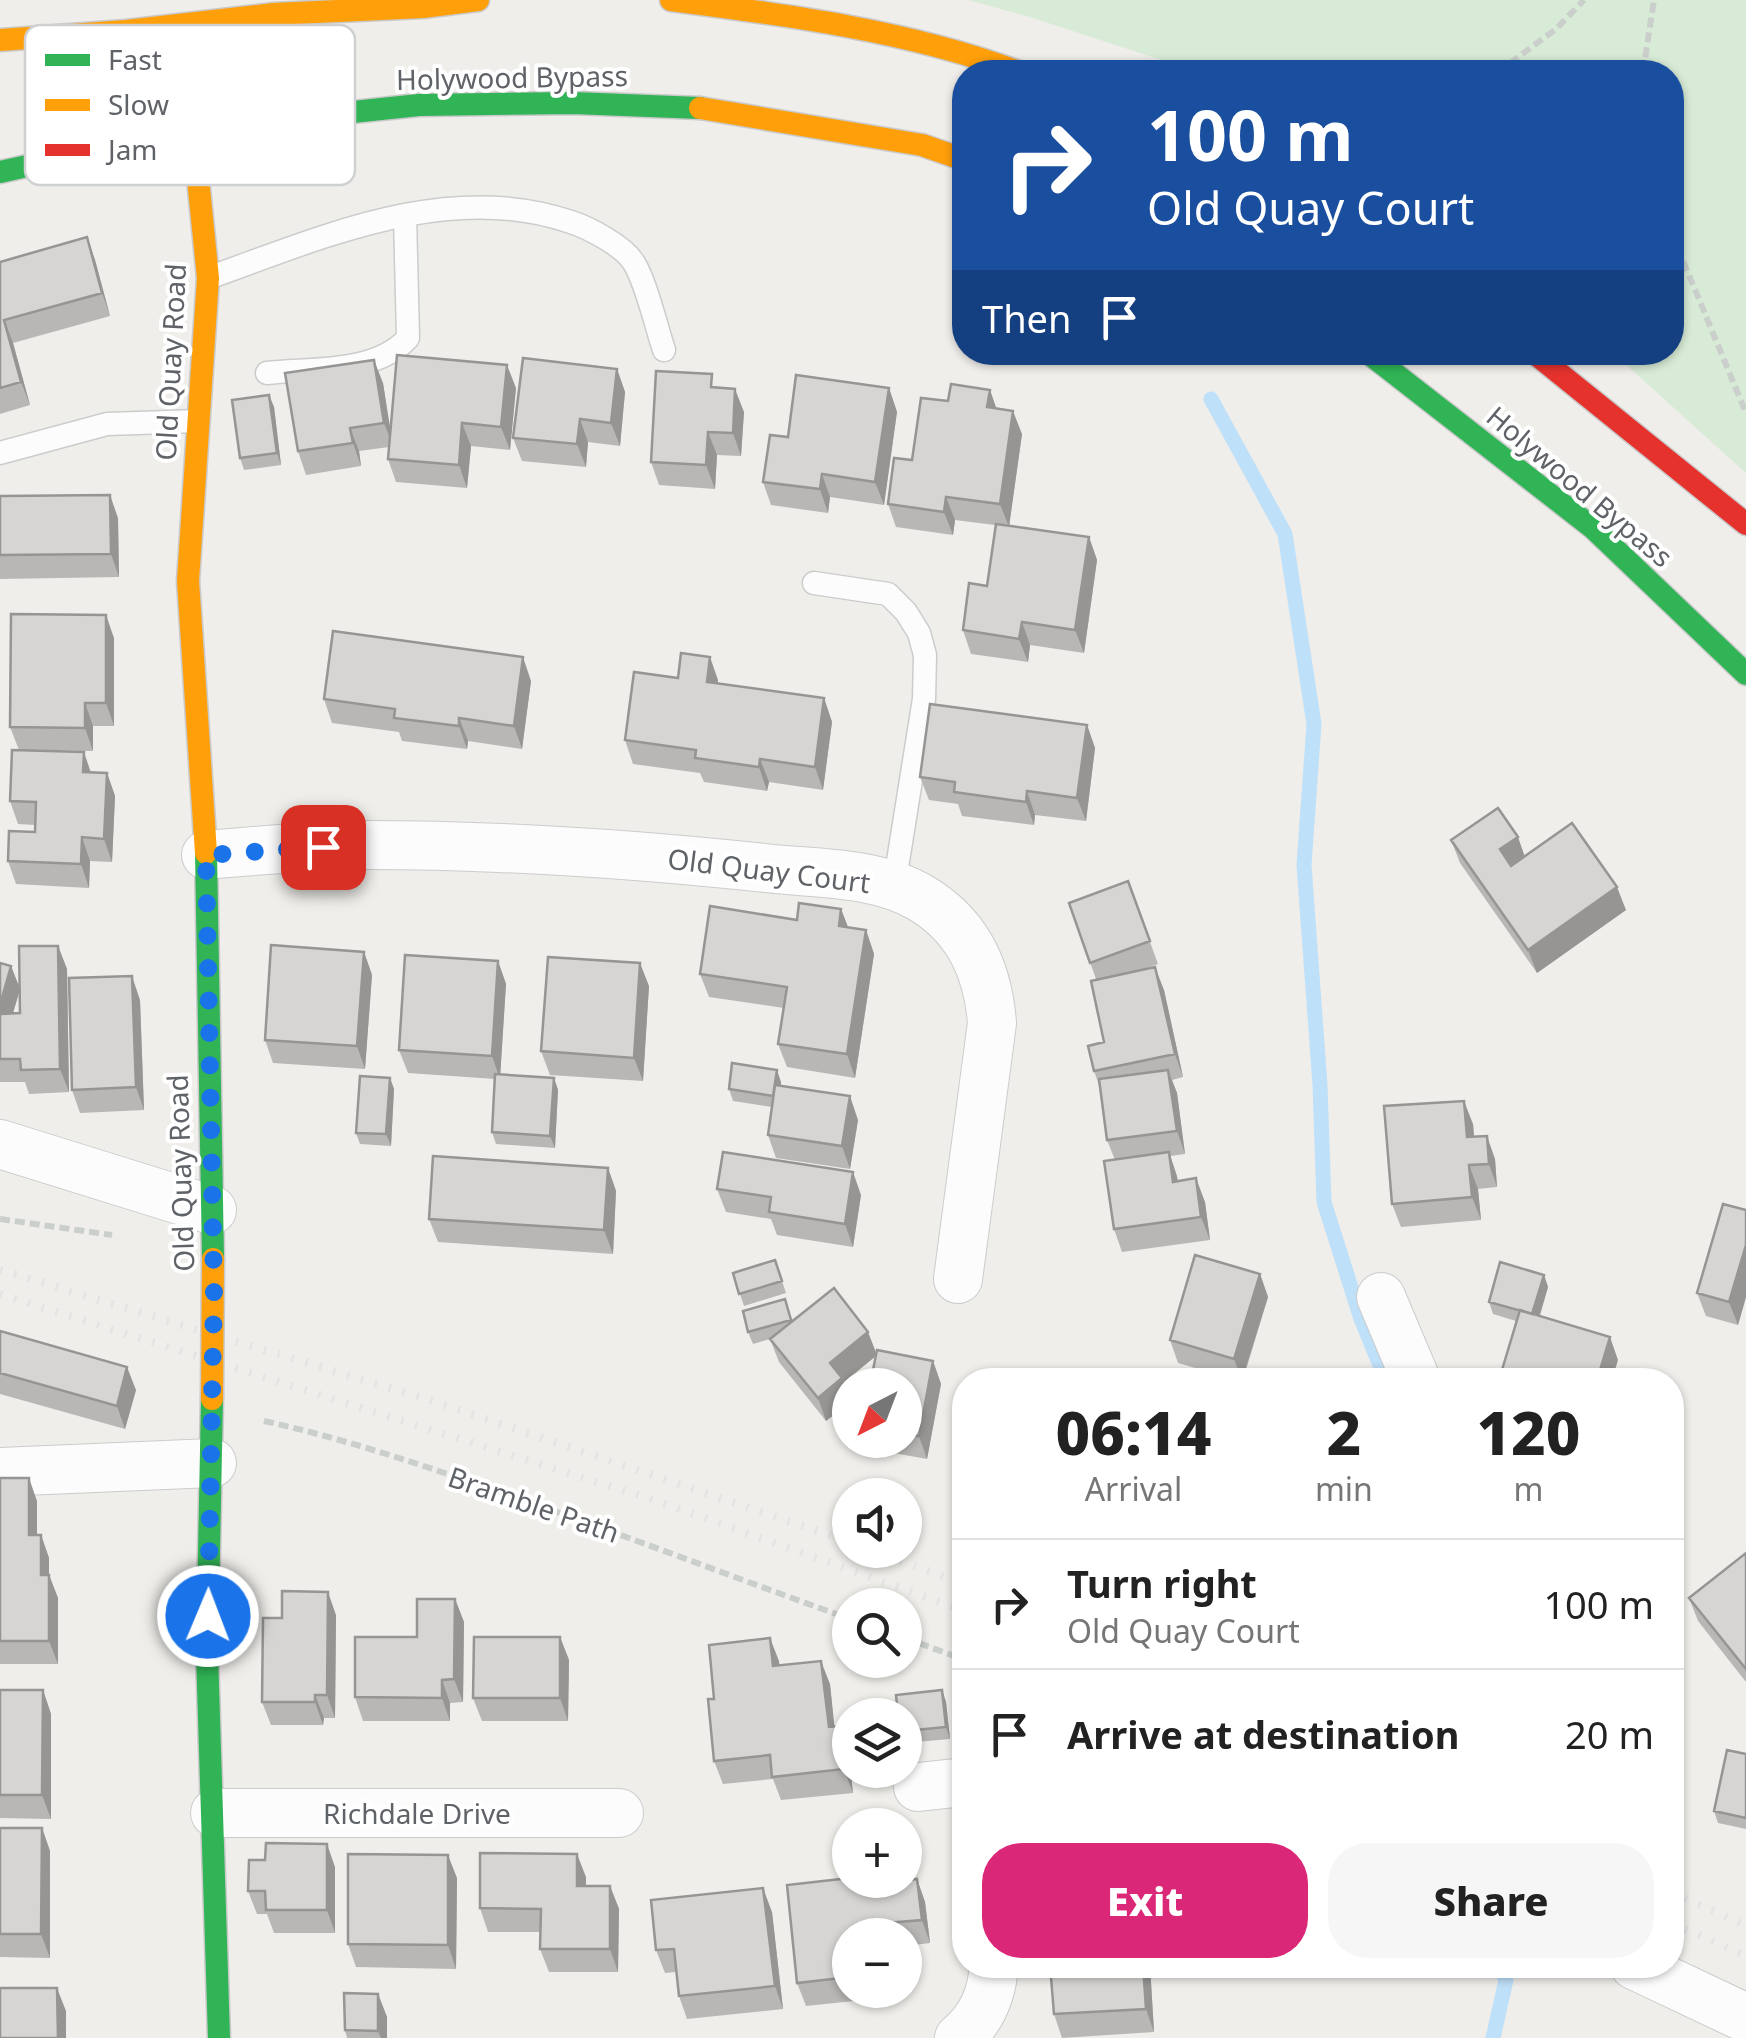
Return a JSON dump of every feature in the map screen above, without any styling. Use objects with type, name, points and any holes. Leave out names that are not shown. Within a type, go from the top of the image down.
[{"type":"main road","points":[[81,25],[274,7],[424,7],[478,0]]},
{"type":"main road","points":[[671,0],[808,18],[987,60]]},
{"type":"main road","points":[[0,40],[25,34]]},
{"type":"main road","name":"Holywood Bypass","points":[[355,112],[418,105],[573,103],[710,108],[922,145],[952,155]]},
{"type":"main road","name":"Holywood Bypass","points":[[0,172],[25,166]]},
{"type":"main road","name":"Old Quay Road","points":[[199,185],[208,278],[188,581],[206,855],[213,1259],[208,1654],[219,2038]]},
{"type":"main road","name":"Holywood Bypass","points":[[1384,365],[1593,528],[1746,674]]},
{"type":"main road","points":[[1549,365],[1746,524]]},
{"type":"street","name":"Old Quay Court","points":[[206,855],[362,844],[660,857],[862,878],[918,896],[958,927],[978,960],[990,997],[992,1023],[958,1279]]},
{"type":"street","points":[[0,1144],[212,1210]]},
{"type":"street","points":[[1382,1297],[1411,1368]]},
{"type":"street","points":[[0,1472],[212,1463]]},
{"type":"street","points":[[922,1787],[952,1784]]},
{"type":"street","name":"Richdale Drive","points":[[214,1813],[618,1813]]},
{"type":"street","points":[[959,2038],[976,2022],[986,2003],[991,1978]]},
{"type":"street","points":[[1661,1978],[1746,2018]]},
{"type":"lane","points":[[208,278],[366,222],[468,207],[543,212],[592,230],[634,261],[664,350]]},
{"type":"lane","points":[[267,372],[373,362],[398,349],[408,338],[406,216]]},
{"type":"lane","points":[[0,453],[108,424],[198,421]]},
{"type":"lane","points":[[814,583],[888,594],[919,633],[925,655],[926,688],[894,886]]},
{"type":"path","points":[[1514,60],[1556,28],[1584,0]]},
{"type":"path","points":[[1645,60],[1654,0]]},
{"type":"path","points":[[1684,263],[1746,413]]},
{"type":"path","name":"Bramble Path","points":[[213,1404],[334,1436],[652,1544],[832,1612]]},
{"type":"path","points":[[922,1644],[952,1655]]},
{"type":"green space","points":[[968,0],[1746,0],[1746,473],[1626,365],[1684,365],[1684,60],[1161,60]]},
{"type":"building","points":[[87,237],[102,293],[4,320],[21,382],[0,388],[0,262]]},
{"type":"building","points":[[397,355],[507,365],[501,427],[462,423],[459,465],[388,459]]},
{"type":"building","points":[[523,358],[617,369],[611,423],[580,419],[577,444],[513,438]]},
{"type":"building","points":[[374,360],[384,423],[350,428],[353,443],[298,451],[285,373]]},
{"type":"building","points":[[656,371],[712,374],[711,387],[735,389],[733,433],[708,432],[706,465],[651,462]]},
{"type":"building","points":[[796,375],[889,388],[875,482],[822,474],[820,489],[763,482],[770,435],[788,437]]},
{"type":"building","points":[[951,384],[990,390],[987,407],[1013,411],[1000,504],[946,497],[944,512],[888,504],[894,458],[912,460],[921,398],[948,401]]},
{"type":"building","points":[[269,395],[277,453],[240,458],[232,400]]},
{"type":"building","points":[[110,495],[111,554],[0,555],[0,496]]},
{"type":"building","points":[[996,524],[1089,537],[1075,630],[1022,622],[1019,639],[963,630],[969,583],[987,586]]},
{"type":"building","points":[[11,614],[106,615],[106,703],[85,703],[85,728],[10,727]]},
{"type":"building","points":[[333,631],[523,657],[514,726],[459,718],[459,726],[394,718],[395,709],[324,699]]},
{"type":"building","points":[[681,653],[710,657],[707,682],[824,698],[815,767],[760,759],[759,767],[695,758],[696,750],[625,740],[634,672],[678,678]]},
{"type":"building","points":[[930,704],[1087,725],[1077,798],[1027,791],[1026,802],[954,792],[955,782],[920,777]]},
{"type":"building","points":[[12,750],[84,752],[83,772],[107,773],[104,839],[82,837],[81,864],[8,861],[9,831],[35,832],[36,802],[10,801]]},
{"type":"building","points":[[1498,808],[1518,837],[1500,849],[1511,866],[1572,823],[1617,887],[1528,950],[1451,840]]},
{"type":"building","points":[[1128,881],[1150,941],[1090,963],[1069,903]]},
{"type":"building","points":[[799,903],[841,909],[839,926],[866,930],[847,1054],[778,1044],[787,987],[700,974],[710,906],[797,920]]},
{"type":"building","points":[[271,945],[364,952],[357,1046],[265,1040]]},
{"type":"building","points":[[19,946],[58,946],[60,1069],[21,1070],[20,1059],[0,1059],[0,1014],[20,1013]]},
{"type":"building","points":[[405,955],[498,961],[492,1056],[399,1050]]},
{"type":"building","points":[[548,957],[640,963],[634,1058],[541,1051]]},
{"type":"building","points":[[0,963],[11,966],[0,1005]]},
{"type":"building","points":[[1155,967],[1175,1054],[1094,1071],[1088,1046],[1104,1042],[1091,981]]},
{"type":"building","points":[[132,976],[136,1087],[72,1090],[69,978]]},
{"type":"building","points":[[732,1063],[777,1070],[773,1096],[729,1089]]},
{"type":"building","points":[[1168,1070],[1177,1131],[1107,1140],[1099,1079]]},
{"type":"building","points":[[495,1074],[554,1078],[550,1136],[492,1132]]},
{"type":"building","points":[[360,1076],[390,1078],[386,1134],[356,1133]]},
{"type":"building","points":[[775,1085],[850,1096],[842,1146],[768,1135]]},
{"type":"building","points":[[1464,1101],[1467,1137],[1487,1136],[1489,1164],[1469,1165],[1472,1197],[1392,1204],[1384,1106]]},
{"type":"building","points":[[723,1152],[853,1172],[845,1224],[769,1212],[771,1197],[717,1189]]},
{"type":"building","points":[[1169,1152],[1173,1182],[1196,1178],[1201,1217],[1114,1229],[1104,1161]]},
{"type":"building","points":[[433,1156],[608,1168],[604,1230],[429,1219]]},
{"type":"building","points":[[1723,1204],[1746,1210],[1746,1245],[1729,1302],[1697,1293]]},
{"type":"building","points":[[1195,1255],[1260,1274],[1234,1359],[1170,1340]]},
{"type":"building","points":[[775,1260],[782,1281],[739,1294],[733,1273]]},
{"type":"building","points":[[1500,1262],[1544,1275],[1532,1314],[1489,1302]]},
{"type":"building","points":[[834,1288],[868,1332],[830,1363],[834,1368],[832,1386],[818,1398],[770,1339]]},
{"type":"building","points":[[785,1299],[791,1320],[748,1332],[743,1311]]},
{"type":"building","points":[[1520,1310],[1610,1337],[1601,1368],[1503,1368]]},
{"type":"building","points":[[0,1331],[127,1367],[117,1406],[0,1373]]},
{"type":"building","points":[[877,1350],[933,1361],[922,1420],[922,1368],[873,1368]]},
{"type":"building","points":[[0,1478],[29,1478],[29,1535],[41,1535],[41,1575],[49,1575],[49,1641],[0,1641]]},
{"type":"building","points":[[1746,1553],[1746,1669],[1689,1598]]},
{"type":"building","points":[[282,1591],[328,1592],[327,1695],[315,1695],[315,1702],[262,1702],[263,1618],[282,1618]]},
{"type":"building","points":[[417,1599],[455,1599],[454,1679],[442,1680],[442,1698],[355,1697],[355,1637],[417,1637]]},
{"type":"building","points":[[474,1637],[560,1637],[560,1698],[473,1698]]},
{"type":"building","points":[[770,1638],[773,1666],[821,1661],[829,1727],[832,1727],[832,1770],[772,1777],[770,1755],[714,1761],[708,1699],[714,1699],[709,1645]]},
{"type":"building","points":[[0,1690],[43,1690],[42,1795],[0,1795]]},
{"type":"building","points":[[942,1690],[946,1727],[922,1729],[922,1698],[896,1695]]},
{"type":"building","points":[[1727,1750],[1746,1754],[1746,1818],[1714,1811]]},
{"type":"building","points":[[0,1828],[42,1828],[41,1934],[0,1934]]},
{"type":"building","points":[[266,1843],[327,1844],[327,1910],[266,1910],[265,1891],[248,1891],[249,1860],[265,1860]]},
{"type":"building","points":[[480,1853],[577,1854],[577,1886],[610,1886],[610,1949],[540,1949],[541,1909],[480,1908]]},
{"type":"building","points":[[348,1854],[448,1855],[448,1945],[348,1944]]},
{"type":"building","points":[[832,1880],[832,1898],[919,1898],[922,1918],[832,1918],[832,1979],[797,1983],[787,1885]]},
{"type":"building","points":[[763,1888],[775,1986],[679,1996],[674,1949],[656,1950],[651,1900]]},
{"type":"building","points":[[1051,1978],[1144,1978],[1146,2009],[1054,2014]]},
{"type":"building","points":[[0,1988],[57,1988],[58,2038],[0,2038]]},
{"type":"building","points":[[344,1993],[378,1994],[378,2031],[345,2030]]},
{"type":"waterway","points":[[1211,399],[1285,534],[1314,724],[1304,865],[1324,1202],[1361,1319],[1381,1368]]},
{"type":"waterway","points":[[1493,2038],[1505,1978]]},
{"type":"railway","points":[[0,1270],[436,1402],[832,1536]]},
{"type":"railway","points":[[0,1294],[657,1501],[952,1606]]},
{"type":"railway","points":[[920,1568],[952,1580]]},
{"type":"railway","points":[[1684,1898],[1746,1926]]},
{"type":"railway","points":[[1684,1928],[1746,1956]]},
{"type":"traffic: fast","points":[[355,112],[419,105],[573,103],[700,108]]},
{"type":"traffic: fast","points":[[0,172],[25,166]]},
{"type":"traffic: fast","points":[[1384,365],[1593,528],[1746,674]]},
{"type":"traffic: fast","points":[[206,853],[213,1259]]},
{"type":"traffic: fast","points":[[212,1399],[207,1654],[219,2038]]},
{"type":"traffic: slow","points":[[178,25],[274,14],[423,7],[478,0]]},
{"type":"traffic: slow","points":[[671,0],[891,35],[983,60]]},
{"type":"traffic: slow","points":[[0,40],[25,38]]},
{"type":"traffic: slow","points":[[700,108],[922,145],[952,155]]},
{"type":"traffic: slow","points":[[199,185],[208,278],[188,581],[206,853]]},
{"type":"traffic: slow","points":[[212,1399],[213,1259]]},
{"type":"traffic: jam","points":[[1549,365],[1746,524]]},
{"type":"route","points":[[208,1616],[214,1291],[206,855],[323,847]]}]
